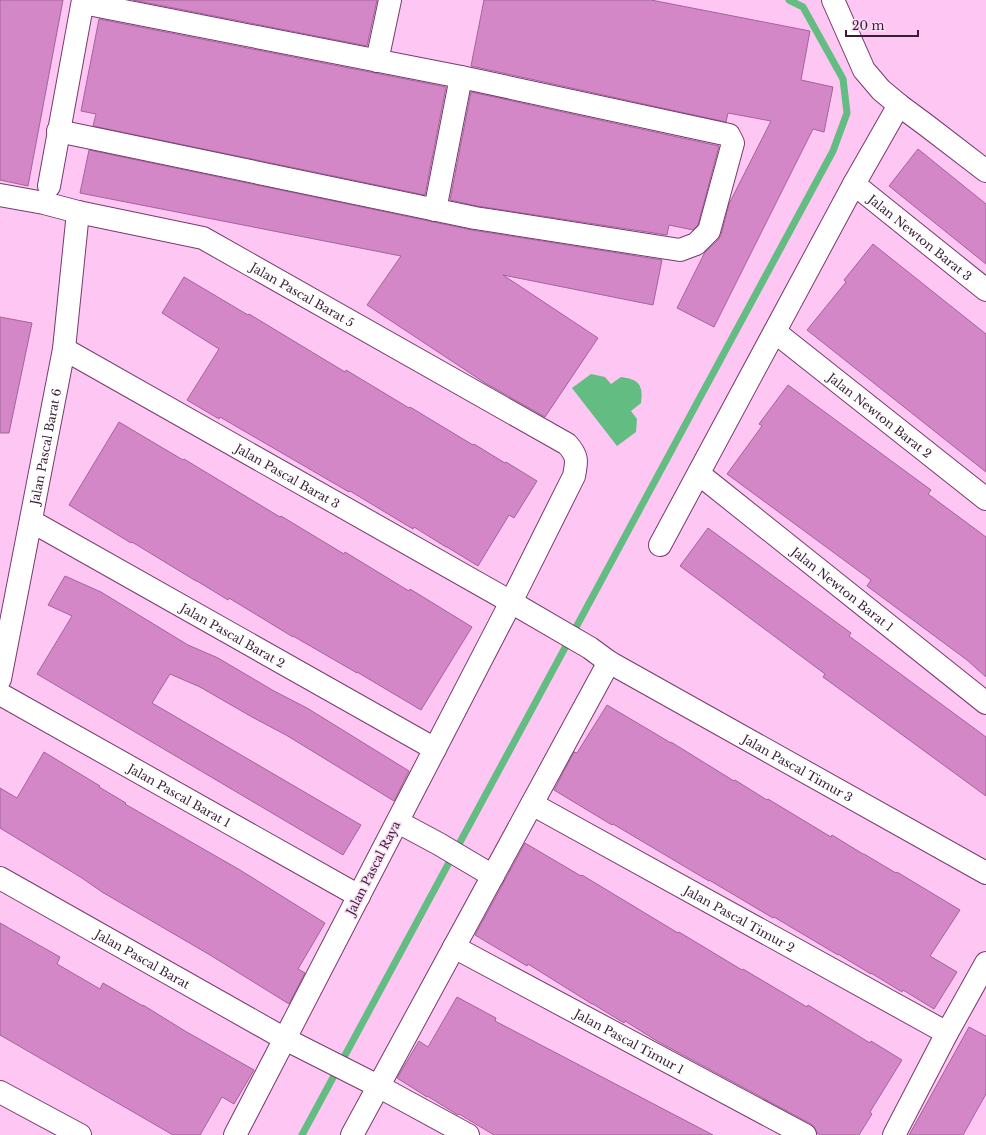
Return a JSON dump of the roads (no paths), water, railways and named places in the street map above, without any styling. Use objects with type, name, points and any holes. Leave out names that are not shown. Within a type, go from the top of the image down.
[{"type":"street","points":[[378,61],[390,0]]},
{"type":"street","points":[[833,0],[864,70],[881,90],[986,171]]},
{"type":"street","points":[[48,186],[58,131],[83,2],[461,77],[729,135],[733,143],[709,231],[696,244],[680,250],[475,218],[58,131]]},
{"type":"street","points":[[435,210],[461,77]]},
{"type":"street","points":[[660,545],[854,184],[899,105]]},
{"type":"street","name":"Jalan Newton Barat 3","points":[[854,184],[986,290]]},
{"type":"street","name":"Jalan Pascal Barat 5","points":[[0,195],[44,203],[78,212],[203,238],[567,444],[573,450],[576,458]]},
{"type":"street","name":"Jalan Pascal Barat 6","points":[[0,679],[64,349],[78,212]]},
{"type":"street","name":"Jalan Newton Barat 2","points":[[775,332],[986,499]]},
{"type":"street","name":"Jalan Pascal Barat 3","points":[[64,349],[558,630]]},
{"type":"street","name":"Jalan Pascal Raya","points":[[236,1135],[511,602],[574,476],[576,458]]},
{"type":"street","name":"Jalan Newton Barat 1","points":[[698,474],[986,703]]},
{"type":"street","name":"Jalan Pascal Barat 2","points":[[31,521],[435,749]]},
{"type":"street","name":"Jalan Pascal Timur 3","points":[[558,630],[590,648],[609,662],[986,873]]},
{"type":"street","points":[[352,1135],[609,662]]},
{"type":"street","name":"Jalan Pascal Barat 1","points":[[0,694],[359,896]]},
{"type":"street","name":"Jalan Pascal Timur 2","points":[[532,804],[947,1032]]},
{"type":"street","points":[[398,822],[473,863],[493,876]]},
{"type":"street","name":"Jalan Pascal Barat","points":[[0,878],[285,1039],[359,1076],[468,1135]]},
{"type":"street","name":"Jalan Pascal Timur 1","points":[[454,947],[805,1135]]},
{"type":"street","points":[[894,1135],[947,1032],[986,963]]},
{"type":"street","points":[[0,1092],[80,1135]]},
{"type":"waterway","points":[[302,1135],[833,151],[847,113],[843,79],[803,7],[789,0]]}]
